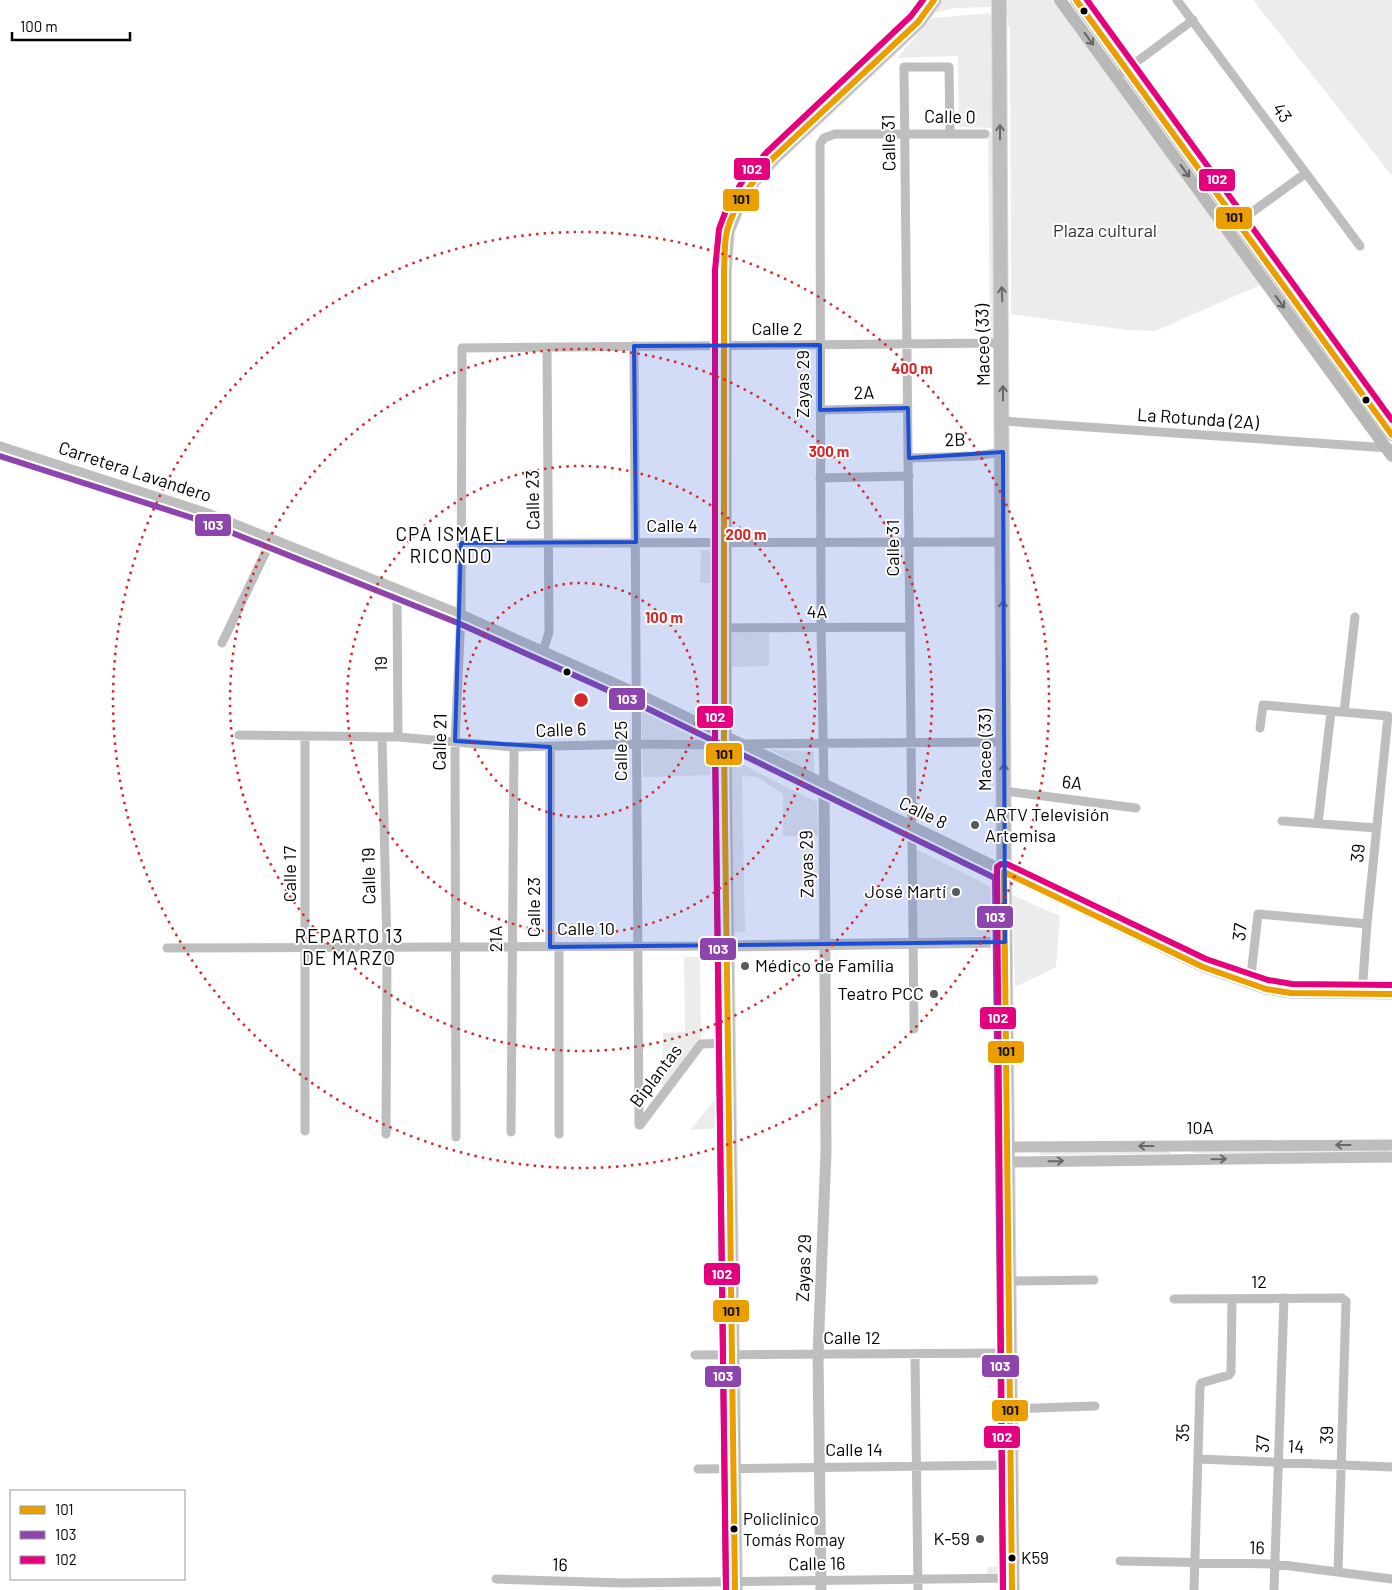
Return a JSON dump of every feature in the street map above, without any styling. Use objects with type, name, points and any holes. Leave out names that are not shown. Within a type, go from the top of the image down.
[{"type":"main road","points":[[735,1586],[724,740],[722,346],[727,231],[752,182],[773,158],[918,22],[934,0]]},
{"type":"main road","name":"Maceo (33)","points":[[999,0],[1003,421],[1004,872],[1012,1584]]},
{"type":"main road","points":[[1060,0],[1121,73],[1237,223],[1392,435]]},
{"type":"main road","points":[[1076,0],[1121,73],[1390,451]]},
{"type":"street","name":"43","points":[[1177,0],[1360,246]]},
{"type":"street","points":[[1121,73],[1192,20]]},
{"type":"street","name":"Calle 31","points":[[914,1029],[910,826],[909,458],[904,67],[949,67],[950,133]]},
{"type":"street","name":"Calle 0","points":[[824,138],[835,134],[985,134]]},
{"type":"street","name":"Zayas 29","points":[[821,1585],[818,1354],[826,1152],[820,478],[820,144],[824,138]]},
{"type":"street","points":[[1237,223],[1306,173]]},
{"type":"street","name":"Calle 2","points":[[462,348],[1002,343]]},
{"type":"street","name":"Calle 25","points":[[634,346],[638,694],[636,744],[639,1125]]},
{"type":"street","name":"Calle 23","points":[[543,651],[549,632],[547,347]]},
{"type":"street","name":"Calle 21","points":[[456,1137],[455,740],[461,615],[462,348]]},
{"type":"street","name":"2A","points":[[820,410],[908,408]]},
{"type":"street","name":"La Rotunda (2A)","points":[[1003,421],[1390,451]]},
{"type":"street","name":"Carretera Lavandero","points":[[0,447],[208,514],[461,615],[543,651]]},
{"type":"street","name":"2B","points":[[909,458],[976,456],[1003,452]]},
{"type":"street","points":[[820,478],[909,476]]},
{"type":"street","points":[[222,643],[272,539]]},
{"type":"street","name":"Calle 4","points":[[461,543],[1003,542]]},
{"type":"street","name":"19","points":[[397,590],[398,737]]},
{"type":"street","points":[[1260,728],[1263,705],[1344,712],[1355,617]]},
{"type":"street","name":"4A","points":[[724,628],[910,627]]},
{"type":"street","name":"Calle 8","points":[[543,651],[638,694],[724,740],[742,744],[1203,967],[1266,989],[1291,993],[1392,994]]},
{"type":"street","points":[[1318,823],[1331,712]]},
{"type":"street","name":"39","points":[[1344,712],[1388,716],[1367,924],[1362,994]]},
{"type":"street","name":"Calle 6","points":[[239,736],[398,737],[455,740],[514,747],[724,740]]},
{"type":"street","name":"Calle 17","points":[[305,737],[305,1131]]},
{"type":"street","name":"Calle 19","points":[[382,737],[386,949],[386,1134]]},
{"type":"street","points":[[742,744],[823,745],[910,742],[1004,742]]},
{"type":"street","name":"21A","points":[[511,1132],[514,747]]},
{"type":"street","name":"Calle 23","points":[[550,747],[558,1134]]},
{"type":"street","name":"6A","points":[[1004,791],[1136,808]]},
{"type":"street","points":[[1282,821],[1377,828]]},
{"type":"street","name":"37","points":[[1250,984],[1258,914],[1367,924]]},
{"type":"street","name":"Calle 10","points":[[167,948],[386,949],[1005,942]]},
{"type":"street","name":"Biplantas","points":[[639,1125],[702,1044],[728,1043]]},
{"type":"street","name":"10A","points":[[1007,1147],[1392,1145]]},
{"type":"street","points":[[1179,1146],[1180,1160]]},
{"type":"street","name":"10A","points":[[1008,1162],[1392,1157]]},
{"type":"street","points":[[1009,1281],[1094,1280]]},
{"type":"street","name":"35","points":[[1194,1590],[1200,1387],[1201,1383],[1229,1375],[1231,1372],[1232,1298]]},
{"type":"street","name":"37","points":[[1274,1590],[1284,1298]]},
{"type":"street","name":"12","points":[[1174,1299],[1344,1299]]},
{"type":"street","name":"39","points":[[1338,1572],[1343,1465],[1346,1301],[1344,1299]]},
{"type":"street","name":"Calle 12","points":[[695,1355],[1010,1353]]},
{"type":"street","points":[[915,1354],[918,1590]]},
{"type":"street","points":[[1011,1409],[1095,1406]]},
{"type":"street","name":"14","points":[[1198,1459],[1392,1468]]},
{"type":"street","name":"Calle 14","points":[[698,1469],[733,1467],[1011,1465]]},
{"type":"street","name":"16","points":[[1120,1561],[1275,1564],[1392,1578]]},
{"type":"street","name":"16","points":[[496,1579],[623,1587]]},
{"type":"street","name":"Calle 16","points":[[623,1587],[821,1585],[918,1579],[1012,1584]]},
{"type":"highlighted area","points":[[820,345],[820,410],[908,408],[909,458],[1003,452],[1005,942],[550,947],[550,747],[455,741],[461,543],[636,542],[634,346]]},
{"type":"green space","points":[[943,0],[995,0],[994,7],[955,8],[930,14]]},
{"type":"green space","name":"Plaza cultural","points":[[1006,0],[1053,0],[1260,285],[1155,331],[1127,330],[1011,314],[1010,26],[1008,26]]},
{"type":"green space","points":[[1253,0],[1392,0],[1392,176]]},
{"type":"green space","points":[[993,13],[993,128],[959,127],[958,56],[897,58],[932,18]]},
{"type":"green space","points":[[988,132],[994,132],[996,341],[990,341]]},
{"type":"green space","points":[[701,550],[716,550],[715,583],[700,583]]},
{"type":"green space","points":[[729,633],[769,633],[769,666],[729,667]]},
{"type":"green space","points":[[717,709],[717,727],[689,711]]},
{"type":"green space","points":[[641,711],[708,742],[642,740]]},
{"type":"green space","points":[[642,749],[715,749],[718,753],[718,775],[643,777]]},
{"type":"green space","points":[[769,749],[814,752],[814,774]]},
{"type":"green space","points":[[731,759],[817,802],[818,836],[783,836],[783,794],[757,777],[742,776],[745,932],[733,933]]},
{"type":"green space","points":[[916,849],[997,890],[998,936],[918,937]]},
{"type":"green space","points":[[1012,895],[1060,916],[1056,967],[1015,987]]},
{"type":"green space","points":[[684,957],[700,957],[701,1042],[662,1092],[663,1033],[685,1032]]},
{"type":"green space","points":[[721,1092],[721,1128],[690,1130]]},
{"type":"green space","points":[[1389,1149],[1389,1153],[1194,1153],[1193,1151]]},
{"type":"green space","points":[[1170,1150],[1170,1154],[1038,1155],[1041,1152]]},
{"type":"green space","points":[[997,1553],[1007,1553],[1007,1573],[987,1573],[988,1567],[996,1567]]},
{"type":"transit line","name":"102","points":[[726,1590],[715,745],[715,270],[719,229],[728,205],[745,177],[767,152],[911,16],[923,0]]},
{"type":"transit line","name":"101","points":[[735,1590],[724,745],[725,240],[730,221],[740,201],[773,158],[918,22],[934,0]]},
{"type":"transit line","name":"101","points":[[1076,0],[1392,435]]},
{"type":"transit line","name":"102","points":[[1087,0],[1392,420]]},
{"type":"transit line","name":"103","points":[[0,456],[205,522],[458,623],[634,702],[995,878],[1003,1590]]},
{"type":"transit line","name":"103","points":[[715,736],[726,1590]]},
{"type":"transit line","name":"102","points":[[1003,1590],[997,867],[1001,864],[1007,864],[1206,959],[1268,980],[1292,984],[1392,985]]},
{"type":"transit line","name":"101","points":[[1004,872],[1012,1590]]},
{"type":"transit line","name":"101","points":[[1004,872],[1203,967],[1266,989],[1291,993],[1392,994]]},
{"type":"place","name":"ARTV Televisión Artemisa","points":[[975,825]]},
{"type":"place","name":"José Martí","points":[[956,892]]},
{"type":"place","name":"Médico de Familia","points":[[745,966]]},
{"type":"place","name":"Teatro PCC","points":[[934,994]]},
{"type":"place","name":"Policlinico Tomás Romay","points":[[734,1529]]},
{"type":"place","name":"K-59","points":[[980,1539]]},
{"type":"place","name":"K59","points":[[1012,1558]]},
{"type":"district","name":"CPA ISMAEL RICONDO","points":[[451,545]]},
{"type":"district","name":"REPARTO 13 DE MARZO","points":[[349,947]]}]
